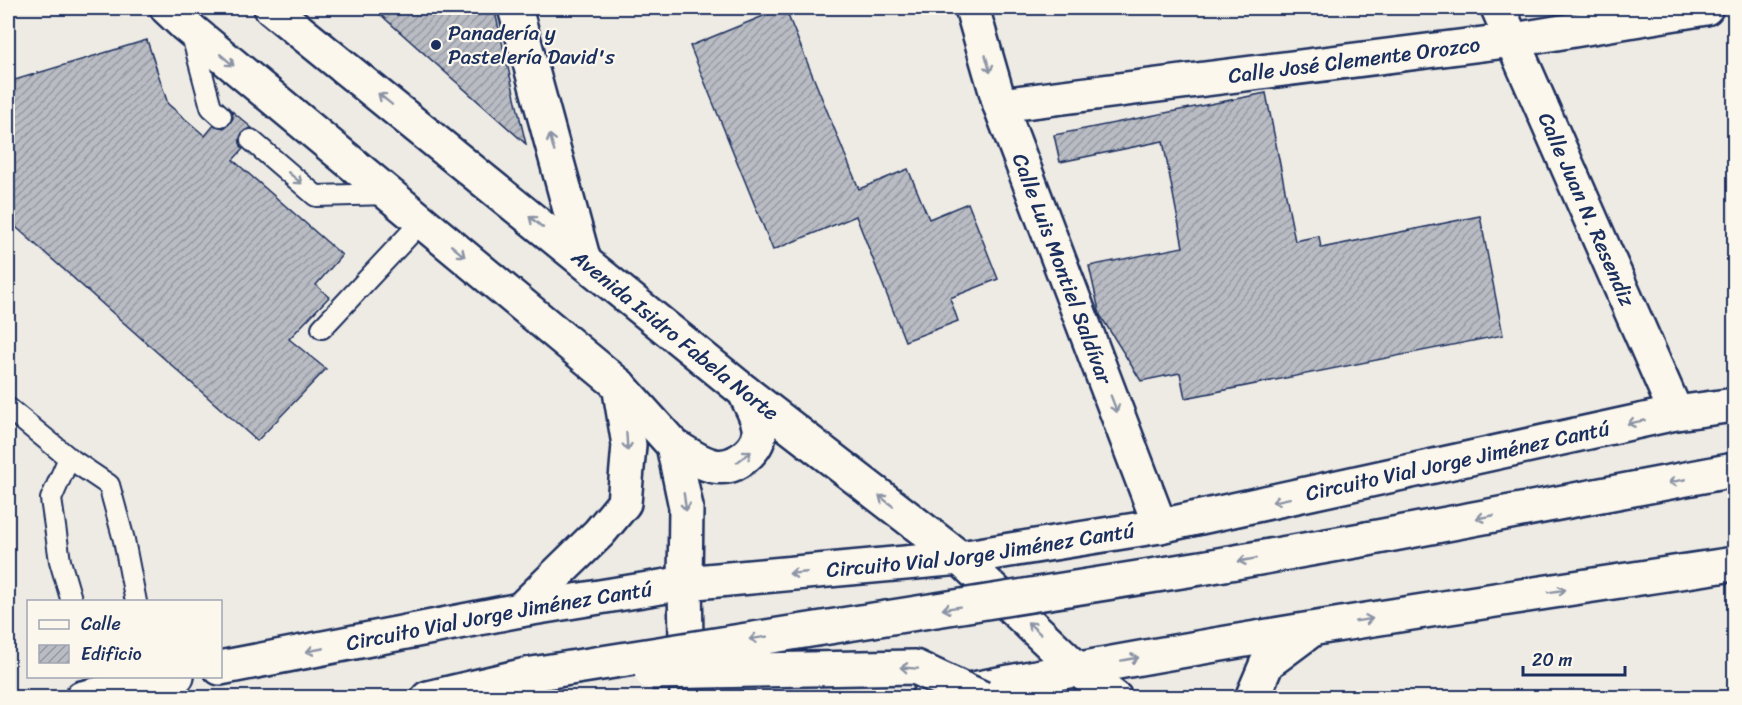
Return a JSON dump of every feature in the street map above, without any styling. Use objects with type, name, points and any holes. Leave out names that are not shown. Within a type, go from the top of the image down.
[{"type":"main road","name":"Avenida Isidro Fabela Norte","points":[[271,8],[745,392],[960,558],[1076,668],[1115,698]]},
{"type":"main road","points":[[515,8],[584,261]]},
{"type":"main road","name":"Calle Luis Montiel Saldívar","points":[[972,8],[1000,105],[1160,526]]},
{"type":"main road","name":"Calle Juan N. Resendiz","points":[[1498,8],[1676,413]]},
{"type":"main road","name":"Calle José Clemente Orozco","points":[[1000,105],[1514,40],[1706,8]]},
{"type":"main road","points":[[178,18],[618,385],[673,445],[703,464],[719,467],[742,460],[753,450],[759,439],[759,426],[745,392]]},
{"type":"main road","points":[[520,610],[624,503],[629,445],[618,385]]},
{"type":"main road","name":"Circuito Vial Jorge Jiménez Cantú","points":[[222,668],[520,610],[685,584],[960,558],[1160,526],[1676,413],[1734,405]]},
{"type":"main road","points":[[673,445],[686,507],[687,698]]},
{"type":"main road","points":[[428,698],[526,675],[1195,569],[1734,470]]},
{"type":"main road","points":[[928,698],[1076,668],[1316,627],[1734,564]]},
{"type":"main road","points":[[1252,698],[1267,663],[1316,627]]},
{"type":"main road","points":[[526,675],[915,667],[982,698]]},
{"type":"main road","points":[[92,690],[158,683]]},
{"type":"lane","points":[[178,18],[211,107],[221,116]]},
{"type":"lane","points":[[250,140],[316,196],[389,194]]},
{"type":"lane","points":[[322,328],[422,221]]},
{"type":"lane","points":[[8,408],[69,458],[109,485],[124,540],[136,600]]},
{"type":"lane","points":[[69,458],[51,499],[60,561],[71,600]]},
{"type":"building","points":[[373,8],[494,8],[526,144]]},
{"type":"building","points":[[785,8],[859,189],[908,169],[929,219],[968,203],[998,279],[950,298],[958,321],[905,341],[856,216],[773,250],[690,46]]},
{"type":"building","points":[[147,40],[168,104],[205,136],[214,125],[224,128],[229,124],[233,118],[232,111],[252,128],[242,133],[240,143],[243,149],[233,160],[342,255],[316,285],[329,297],[289,339],[326,369],[257,441],[8,220],[8,82]]},
{"type":"building","points":[[1266,93],[1295,241],[1319,236],[1321,248],[1480,216],[1503,335],[1185,398],[1180,373],[1141,381],[1100,315],[1089,266],[1183,247],[1163,141],[1060,162],[1054,135]]},
{"type":"place","name":"Panadería y Pastelería David's","points":[[436,45]]}]
